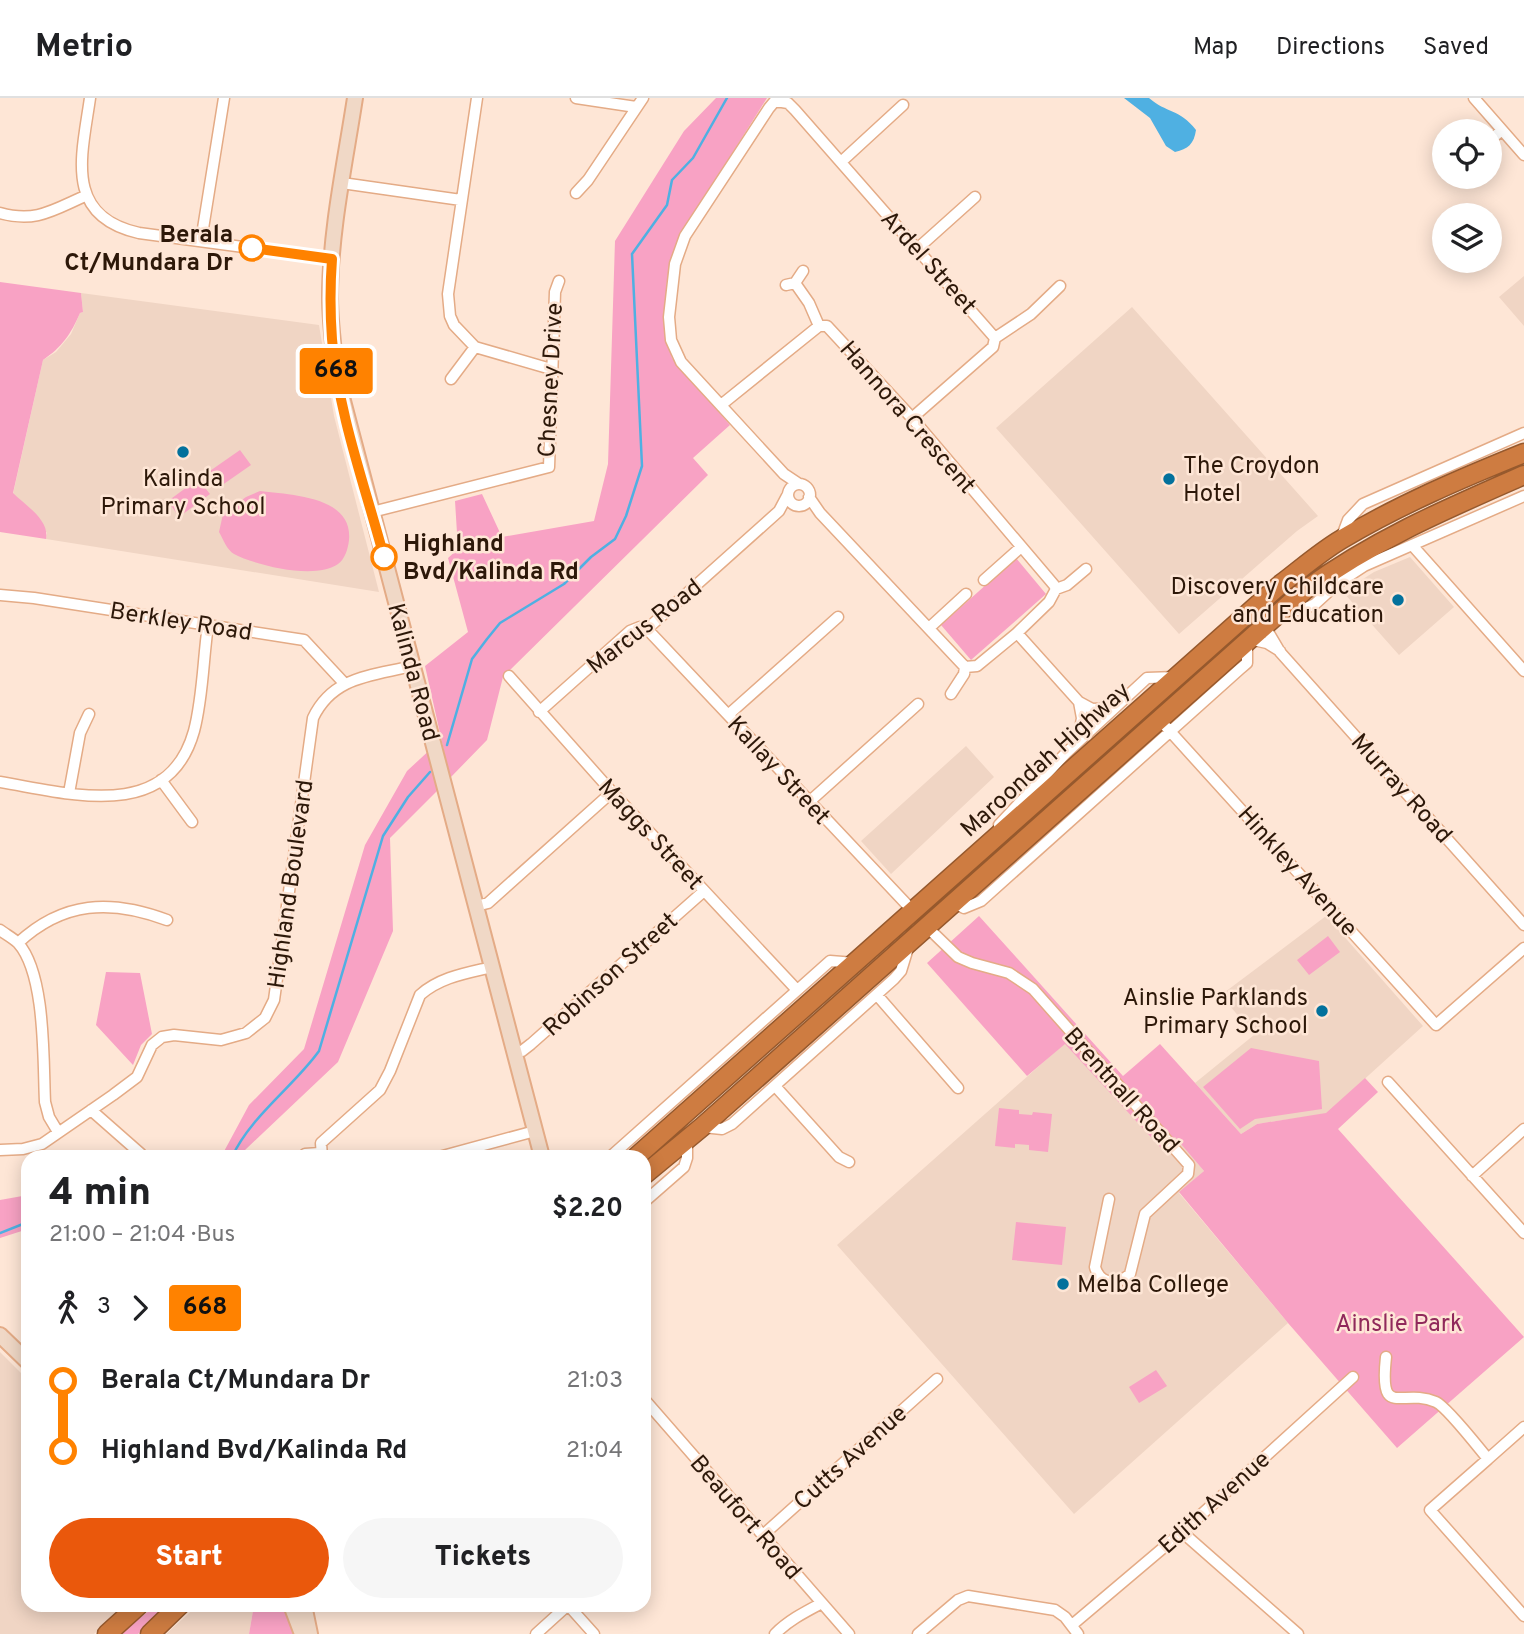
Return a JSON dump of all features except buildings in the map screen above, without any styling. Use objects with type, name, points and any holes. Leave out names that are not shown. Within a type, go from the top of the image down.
[{"type":"highway","name":"Maroondah Highway","points":[[644,1150],[1281,584],[1340,540],[1420,499],[1524,453]]},
{"type":"highway","name":"Maroondah Highway","points":[[651,1169],[702,1127],[953,902],[1165,725],[1281,610],[1336,568],[1387,537],[1524,475]]},
{"type":"highway","points":[[1246,615],[1264,625]]},
{"type":"highway","points":[[912,910],[926,926]]},
{"type":"highway","points":[[107,1634],[131,1612]]},
{"type":"highway","points":[[150,1634],[173,1612]]},
{"type":"street","points":[[90,98],[80,165],[81,179],[85,196],[102,216],[116,226],[139,233],[332,259]]},
{"type":"street","points":[[201,241],[223,98]]},
{"type":"street","name":"Kalinda Road","points":[[355,98],[332,259],[330,297],[337,377],[540,1150]]},
{"type":"street","points":[[477,98],[448,294],[454,325],[475,347],[551,369]]},
{"type":"street","points":[[576,98],[636,107]]},
{"type":"street","points":[[576,193],[588,180],[643,98]]},
{"type":"street","points":[[1474,98],[1492,119]]},
{"type":"street","points":[[782,100],[769,108],[685,236],[675,264],[669,317],[671,340],[681,362],[784,474],[806,487],[820,513],[965,667]]},
{"type":"street","name":"Ardel Street","points":[[782,100],[788,103],[841,162],[995,338],[993,347],[912,418]]},
{"type":"street","points":[[841,162],[903,105]]},
{"type":"street","points":[[1502,130],[1524,155]]},
{"type":"street","points":[[342,183],[461,200]]},
{"type":"street","points":[[0,214],[19,218],[36,216],[85,196]]},
{"type":"street","points":[[917,249],[975,197]]},
{"type":"street","points":[[803,271],[790,284],[808,303],[819,326]]},
{"type":"street","name":"Chesney Drive","points":[[372,512],[549,467],[555,292],[559,281]]},
{"type":"street","points":[[995,338],[1031,314],[1060,286]]},
{"type":"street","name":"Hannora Crescent","points":[[721,405],[819,326],[827,326],[912,418],[1056,589]]},
{"type":"street","points":[[451,379],[475,347]]},
{"type":"street","points":[[1340,540],[1348,520],[1363,504],[1524,433]]},
{"type":"street","points":[[784,474],[789,500],[820,513]]},
{"type":"street","points":[[788,492],[792,486],[799,484]]},
{"type":"street","name":"Marcus Road","points":[[539,712],[630,631],[640,627],[648,629],[779,511],[788,492]]},
{"type":"street","points":[[1281,610],[1302,610],[1315,604],[1338,583],[1364,566],[1524,496]]},
{"type":"street","points":[[799,506],[806,503],[809,497]]},
{"type":"street","name":"Marcus Road","points":[[779,511],[799,506]]},
{"type":"street","points":[[1412,545],[1524,671]]},
{"type":"street","points":[[984,580],[1020,548]]},
{"type":"street","points":[[965,667],[977,666],[1049,602],[1056,589],[1067,585],[1086,569]]},
{"type":"street","points":[[929,628],[966,594]]},
{"type":"street","name":"Berkley Road","points":[[0,595],[304,640],[344,683]]},
{"type":"street","points":[[728,715],[838,617]]},
{"type":"street","points":[[0,782],[69,793],[117,797],[161,780],[180,760],[193,732],[208,625]]},
{"type":"street","name":"Murray Road","points":[[1264,625],[1280,652],[1524,925]]},
{"type":"street","name":"Kallay Street","points":[[648,629],[912,910]]},
{"type":"street","points":[[1017,633],[1079,702],[1092,709],[1114,708]]},
{"type":"street","name":"Murray Road","points":[[1248,640],[1267,643],[1280,652]]},
{"type":"street","name":"Highland Boulevard","points":[[0,1150],[23,1149],[42,1144],[91,1110],[137,1077],[152,1045],[162,1037],[173,1035],[221,1040],[233,1037],[256,1026],[271,1009],[313,718],[331,691],[344,683],[412,666]]},
{"type":"street","points":[[951,694],[964,674],[965,667]]},
{"type":"street","name":"Maggs Street","points":[[509,676],[612,792],[797,990]]},
{"type":"street","points":[[979,851],[1003,820],[1078,741],[1147,678],[1176,677]]},
{"type":"street","points":[[1078,741],[1082,718],[1079,702]]},
{"type":"street","points":[[809,802],[918,704]]},
{"type":"street","points":[[69,793],[80,733],[89,714]]},
{"type":"street","name":"Hinkley Avenue","points":[[1165,725],[1436,1025],[1524,948]]},
{"type":"street","points":[[161,780],[192,822]]},
{"type":"street","points":[[476,906],[488,903],[612,792]]},
{"type":"street","name":"Robinson Street","points":[[514,1053],[531,1044],[704,891]]},
{"type":"street","points":[[18,943],[53,918],[85,907],[128,908],[167,919]]},
{"type":"street","name":"Brentnall Road","points":[[926,926],[958,957],[1009,973],[1033,989],[1189,1165],[1188,1174],[1145,1214],[1130,1274],[1124,1280],[1112,1282],[1102,1280],[1095,1267],[1109,1199]]},
{"type":"street","points":[[0,930],[18,943],[31,966],[38,988],[46,1102],[49,1117],[58,1132]]},
{"type":"street","points":[[702,1127],[722,1129],[732,1124],[877,995],[901,971],[909,941]]},
{"type":"street","points":[[618,1150],[830,961],[855,963]]},
{"type":"street","points":[[321,1150],[321,1143],[380,1090],[420,995],[428,987],[448,978],[492,967]]},
{"type":"street","points":[[877,995],[958,1088]]},
{"type":"street","points":[[1388,1082],[1524,1233]]},
{"type":"street","points":[[775,1086],[839,1157],[849,1162]]},
{"type":"street","points":[[91,1110],[136,1150]]},
{"type":"street","points":[[1472,1176],[1524,1129]]},
{"type":"street","points":[[465,1150],[535,1131]]},
{"type":"street","points":[[651,1196],[684,1167],[687,1140]]},
{"type":"street","points":[[0,1335],[21,1355]]},
{"type":"street","points":[[1386,1357],[1383,1382],[1389,1395],[1438,1403],[1488,1459]]},
{"type":"street","name":"Edith Avenue","points":[[1075,1629],[1353,1377]]},
{"type":"street","name":"Cutts Avenue","points":[[763,1535],[937,1379]]},
{"type":"street","name":"Beaufort Road","points":[[651,1407],[849,1634]]},
{"type":"street","points":[[1524,1427],[1430,1510],[1524,1616]]},
{"type":"street","points":[[1182,1532],[1298,1634]]},
{"type":"street","points":[[918,1634],[958,1600],[968,1596],[1055,1610],[1075,1629]]},
{"type":"street","points":[[775,1634],[790,1620],[805,1615],[822,1603]]},
{"type":"street","points":[[301,1612],[302,1634]]},
{"type":"street","points":[[303,1612],[310,1634]]},
{"type":"street","points":[[536,1634],[560,1612]]},
{"type":"street","points":[[574,1612],[594,1634]]},
{"type":"shaded area","points":[[1524,276],[1524,326],[1499,297]]},
{"type":"shaded area","name":"Kalinda Primary School","points":[[81,293],[319,325],[334,416],[379,592],[46,539],[47,533],[35,514],[13,494],[43,360],[56,352],[71,334],[80,313],[83,312]]},
{"type":"shaded area","points":[[1132,307],[1318,516],[1297,531],[1179,634],[996,428]]},
{"type":"shaded area","name":"Discovery Childcare and Education","points":[[1410,557],[1454,607],[1399,655],[1343,592],[1374,572]]},
{"type":"shaded area","points":[[966,746],[994,777],[891,874],[861,841]]},
{"type":"shaded area","name":"Ainslie Parklands Primary School","points":[[1326,916],[1423,1026],[1326,1114],[1257,1124],[1241,1134],[1195,1083],[1254,1035],[1221,995]]},
{"type":"shaded area","name":"Melba College","points":[[1065,1043],[1161,1147],[1175,1136],[1204,1171],[1179,1193],[1288,1323],[1074,1514],[837,1245]]},
{"type":"shaded area","points":[[0,1352],[21,1373],[21,1612],[118,1612],[94,1634],[0,1634]]},
{"type":"shaded area","points":[[190,1612],[253,1612],[249,1634],[166,1634]]},
{"type":"green space","points":[[716,98],[767,98],[685,228],[672,255],[664,323],[672,358],[730,425],[693,458],[708,475],[503,677],[487,740],[450,778],[425,666],[468,632],[448,558],[458,549],[455,501],[482,494],[502,537],[594,521],[608,464],[615,241],[684,131]]},
{"type":"green space","points":[[0,282],[81,293],[83,312],[65,340],[43,360],[13,493],[40,519],[44,525],[46,539],[0,532]]},
{"type":"green space","points":[[240,450],[251,465],[218,488],[207,473]]},
{"type":"green space","points":[[198,479],[210,494],[179,517],[168,501]]},
{"type":"green space","points":[[260,491],[318,500],[341,514],[348,525],[349,540],[346,554],[340,562],[328,569],[316,571],[286,570],[244,559],[232,552],[219,532],[223,514],[246,497]]},
{"type":"green space","points":[[1016,558],[1046,594],[971,660],[941,625]]},
{"type":"green space","points":[[433,747],[444,784],[390,838],[393,931],[338,1062],[245,1150],[225,1150],[249,1105],[304,1049],[365,845],[407,771]]},
{"type":"green space","name":"Ainslie Park","points":[[979,916],[1123,1076],[1160,1044],[1241,1134],[1257,1124],[1326,1113],[1365,1078],[1378,1092],[1338,1129],[1524,1337],[1397,1448],[1179,1192],[1204,1171],[1175,1137],[1161,1148],[1065,1044],[1027,1076],[927,963]]},
{"type":"green space","points":[[1328,936],[1340,952],[1309,975],[1297,960]]},
{"type":"green space","points":[[106,972],[140,973],[152,1034],[141,1045],[133,1065],[96,1025]]},
{"type":"green space","points":[[1251,1048],[1319,1061],[1322,1109],[1255,1119],[1240,1129],[1203,1087]]},
{"type":"green space","points":[[999,1108],[1019,1110],[1019,1114],[1052,1114],[1048,1152],[1029,1150],[1029,1145],[1015,1144],[1015,1148],[995,1146]]},
{"type":"green space","points":[[21,1196],[21,1231],[0,1238],[0,1200]]},
{"type":"green space","points":[[1016,1222],[1066,1227],[1062,1265],[1012,1260]]},
{"type":"green space","points":[[1156,1370],[1167,1386],[1139,1403],[1129,1387]]},
{"type":"green space","points":[[148,1612],[162,1612],[138,1634],[118,1634]]},
{"type":"green space","points":[[253,1612],[287,1612],[295,1634],[249,1634]]},
{"type":"water","points":[[1124,98],[1149,98],[1179,115],[1196,130],[1194,139],[1187,147],[1175,152],[1166,146],[1150,118]]},
{"type":"waterway","points":[[447,745],[472,659],[487,639],[500,623],[564,584],[591,557],[615,539],[626,516],[642,466],[632,254],[667,205],[672,180],[693,158],[727,98]]},
{"type":"waterway","points":[[236,1150],[250,1128],[319,1051],[383,836],[408,797],[430,772]]},
{"type":"waterway","points":[[0,1233],[21,1225]]},
{"type":"bus line","name":"668","points":[[252,248],[332,259],[330,297],[337,377],[384,557]]},
{"type":"place","name":"Berala Ct/Mundara Dr","points":[[252,248]]},
{"type":"place","name":"Kalinda Primary School","points":[[183,452]]},
{"type":"place","name":"The Croydon Hotel","points":[[1169,479]]},
{"type":"place","name":"Highland Bvd/Kalinda Rd","points":[[384,557]]},
{"type":"place","name":"Discovery Childcare and Education","points":[[1398,600]]},
{"type":"place","name":"Ainslie Parklands Primary School","points":[[1322,1011]]},
{"type":"place","name":"Melba College","points":[[1063,1284]]}]
